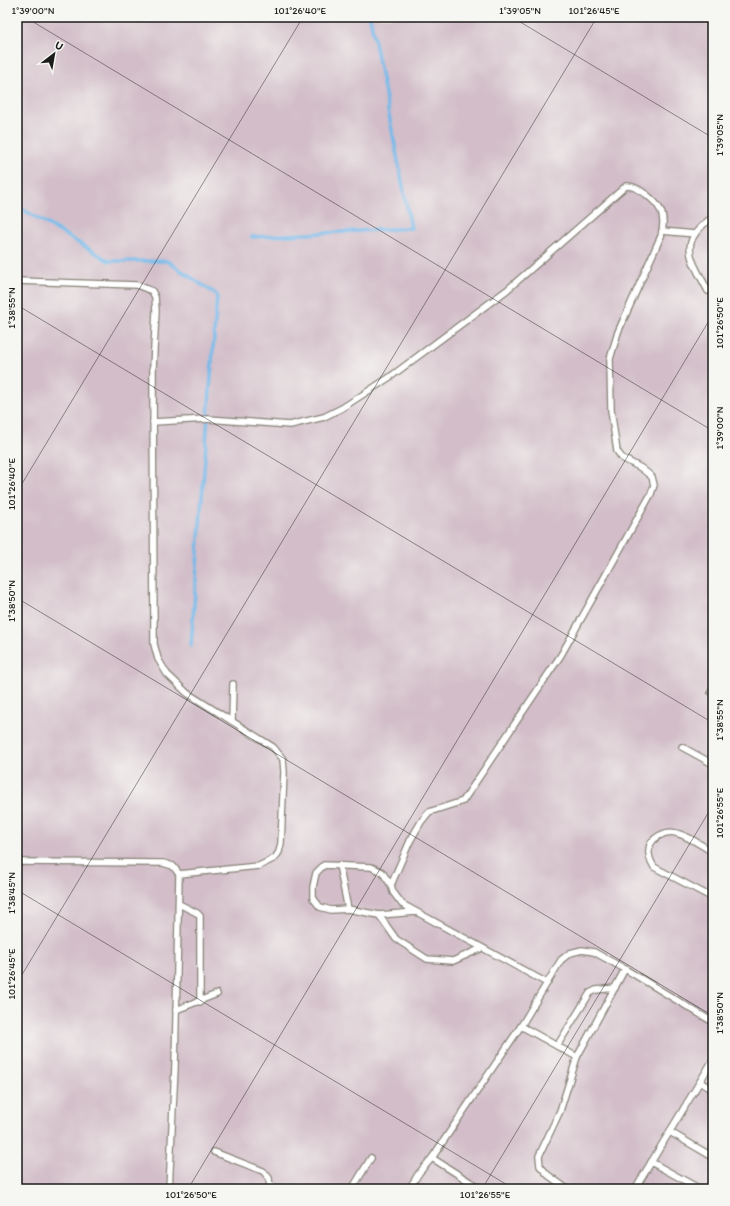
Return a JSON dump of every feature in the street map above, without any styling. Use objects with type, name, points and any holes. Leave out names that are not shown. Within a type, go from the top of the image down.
[{"type":"lane","points":[[154,422],[208,419],[290,424],[324,417],[342,408],[390,377],[507,290],[626,186],[632,185],[654,203],[661,212],[662,231],[618,332],[610,359],[611,410],[617,451],[622,458],[641,468],[652,477],[654,485],[651,494],[561,655],[463,801],[429,812],[421,822],[410,840],[391,884]]},
{"type":"lane","points":[[708,291],[692,259],[689,246],[701,225],[713,217]]},
{"type":"lane","points":[[662,231],[695,234]]},
{"type":"lane","points":[[17,281],[137,285],[152,291],[155,297],[156,311],[153,368],[154,644],[158,659],[167,674],[187,693],[273,747],[282,759],[284,772],[281,843],[279,852],[274,858],[259,866],[179,874]]},
{"type":"lane","points":[[232,720],[233,684]]},
{"type":"lane","points":[[682,747],[713,764]]},
{"type":"lane","points":[[713,852],[676,832],[666,833],[655,838],[649,848],[650,858],[654,867],[713,898]]},
{"type":"lane","points":[[17,862],[163,863],[173,866],[179,874],[176,1010],[169,1189]]},
{"type":"lane","points":[[416,912],[379,915],[348,909],[331,910],[320,907],[313,898],[313,887],[316,873],[324,865],[371,867],[382,872],[391,884],[393,892],[402,904],[547,983]]},
{"type":"lane","points":[[339,865],[348,909]]},
{"type":"lane","points":[[179,904],[200,916],[200,1002]]},
{"type":"lane","points":[[379,915],[396,939],[427,959],[453,961],[482,948]]},
{"type":"lane","points":[[409,1189],[419,1173],[432,1158],[521,1026],[561,960],[570,953],[582,950],[594,952],[713,1022]]},
{"type":"lane","points":[[567,1189],[548,1175],[540,1166],[539,1156],[562,1104],[577,1057],[625,969]]},
{"type":"lane","points":[[557,1046],[590,993],[596,990],[615,988]]},
{"type":"lane","points":[[176,1010],[200,1002],[217,994]]},
{"type":"lane","points":[[521,1026],[577,1057]]},
{"type":"lane","points":[[634,1189],[713,1060]]},
{"type":"lane","points":[[700,1082],[713,1090]]},
{"type":"lane","points":[[670,1132],[711,1156],[713,1148]]},
{"type":"lane","points":[[214,1152],[263,1171],[269,1178],[270,1187],[278,1189]]},
{"type":"lane","points":[[352,1189],[371,1158]]},
{"type":"lane","points":[[432,1158],[481,1189]]},
{"type":"lane","points":[[651,1162],[700,1189]]},
{"type":"shaded area","points":[[17,17],[713,17],[713,1189],[17,1189]]},
{"type":"waterway","points":[[252,237],[411,228],[370,17]]},
{"type":"waterway","points":[[17,206],[109,261],[167,261],[217,295],[191,646]]}]
